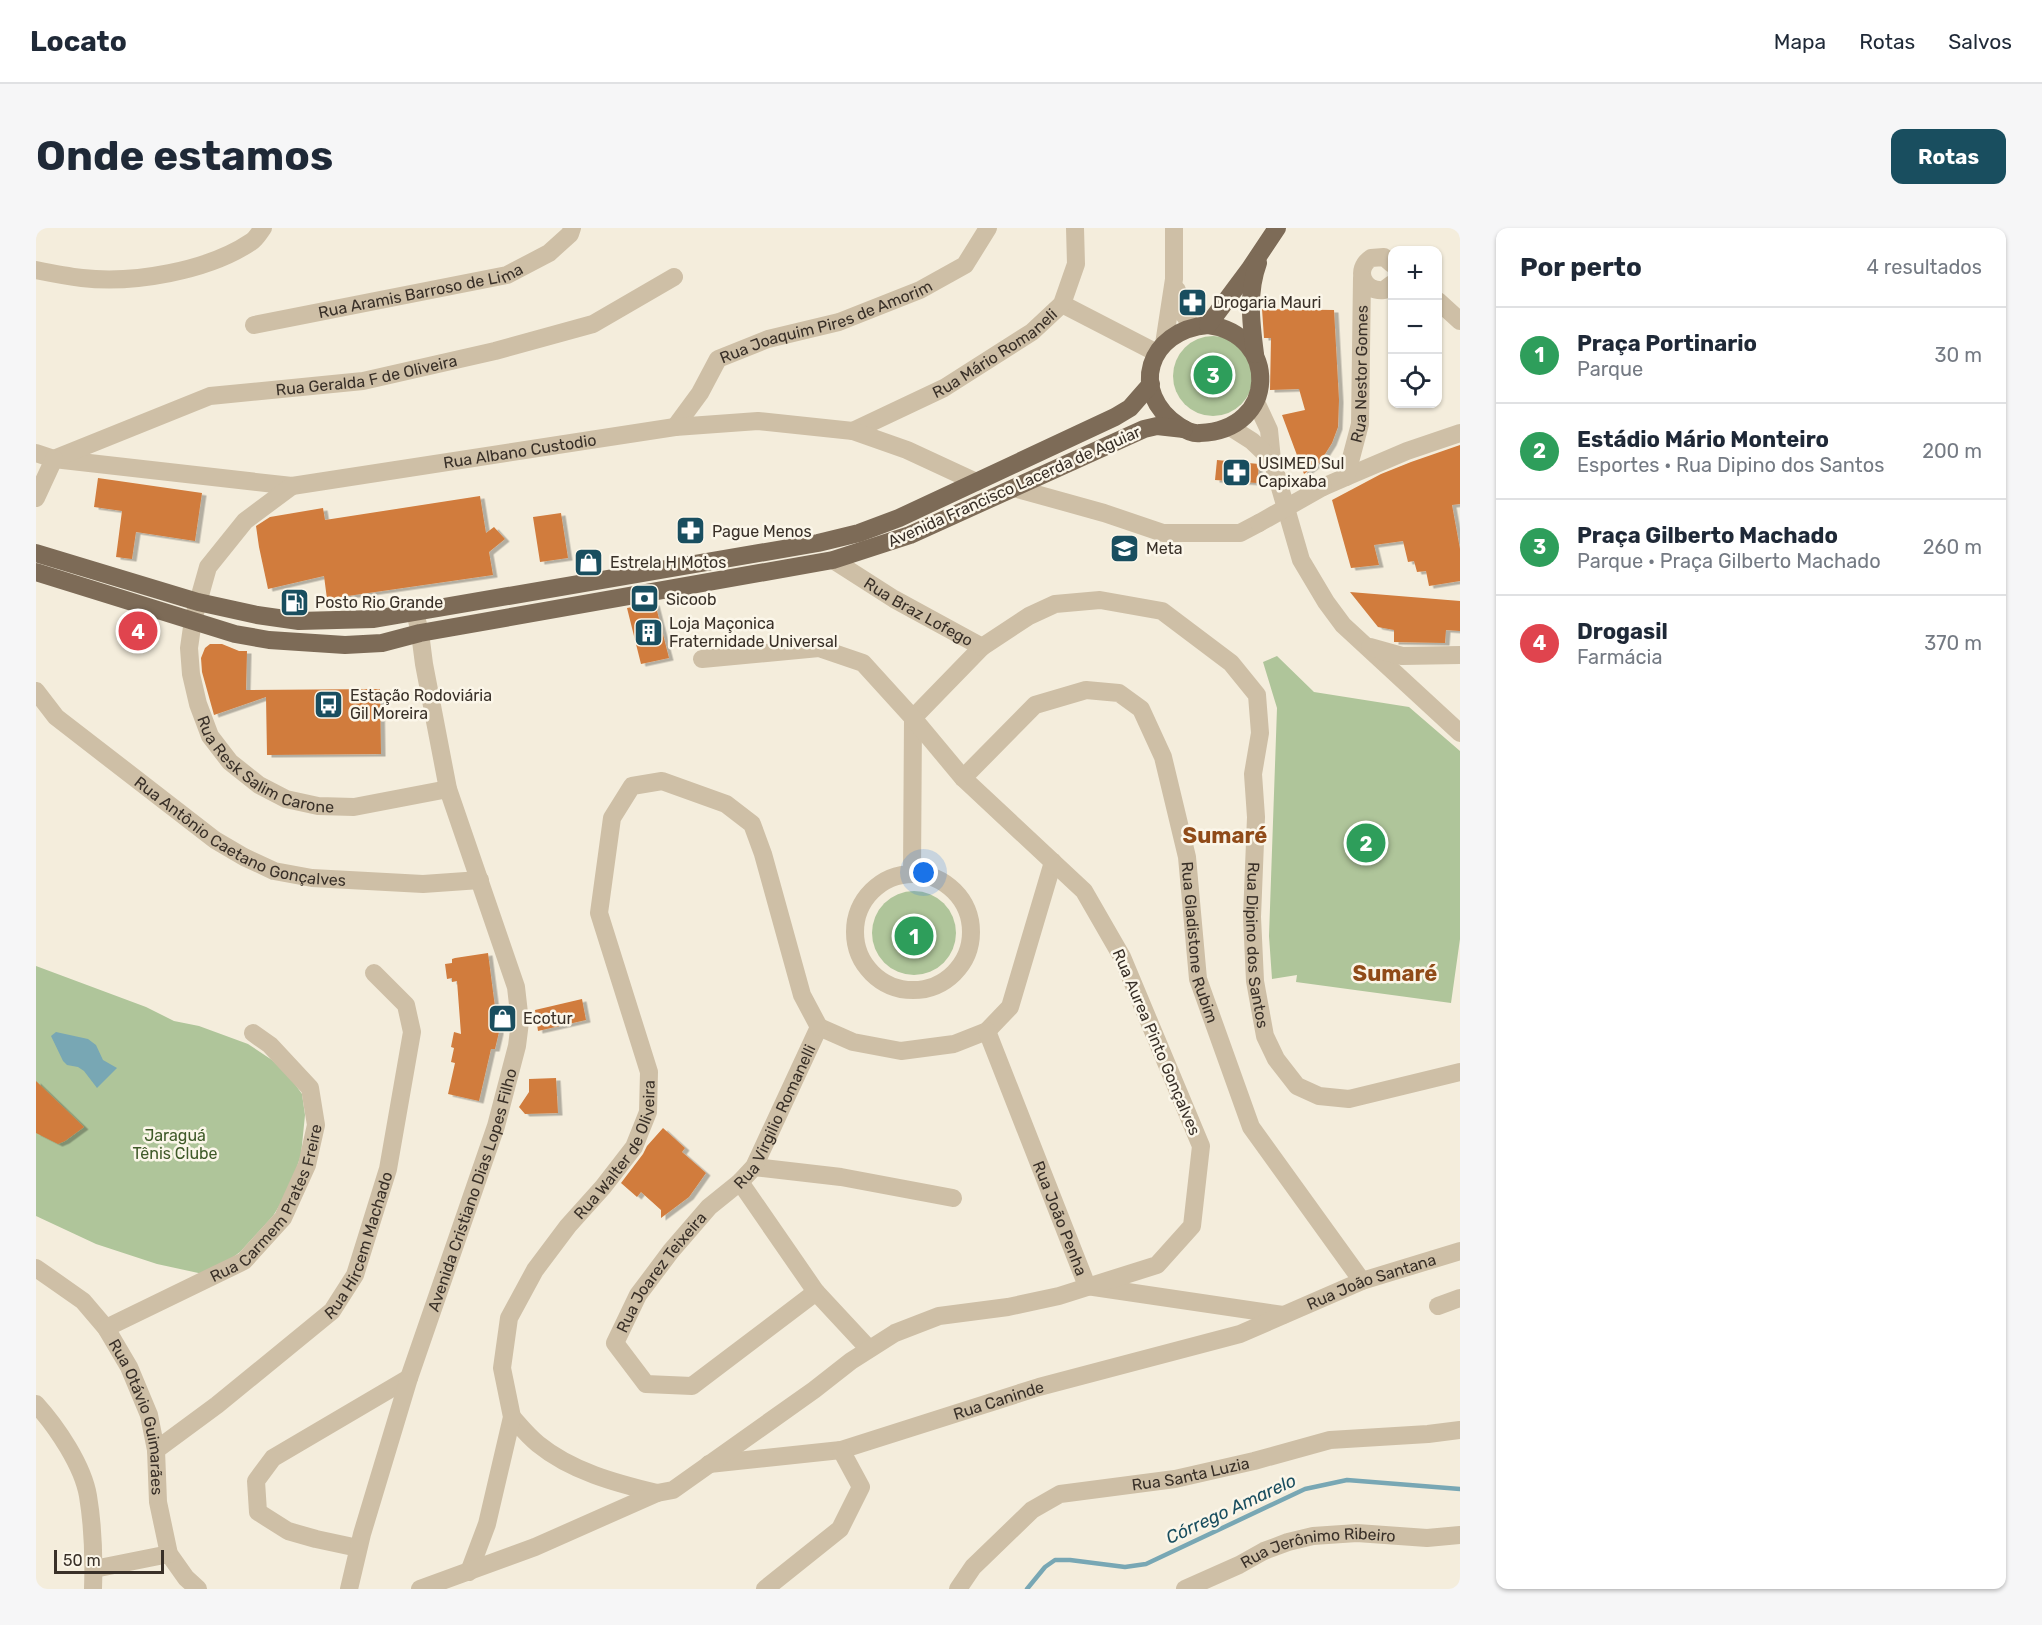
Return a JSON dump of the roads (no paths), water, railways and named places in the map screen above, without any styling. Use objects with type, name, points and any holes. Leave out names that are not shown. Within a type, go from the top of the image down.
[{"type":"main road","points":[[1200,326],[1263,250],[1277,228]]},
{"type":"main road","points":[[1256,358],[1245,342],[1233,332],[1219,326],[1200,326],[1178,332],[1160,348],[1150,369],[1154,397],[1167,418],[1184,429],[1199,434],[1230,428],[1248,414],[1256,402],[1260,378],[1250,303],[1253,277],[1263,250]]},
{"type":"main road","name":"Avenida Francisco Lacerda de Aguiar","points":[[198,602],[299,621],[374,619],[818,543],[859,533],[899,518],[1114,417],[1130,408],[1151,384]]},
{"type":"main road","name":"Avenida Francisco Lacerda de Aguiar","points":[[193,620],[235,634],[269,640],[302,643],[382,644],[420,633],[833,560],[910,535],[1144,429],[1157,426],[1184,429]]},
{"type":"main road","points":[[36,553],[198,602]]},
{"type":"main road","points":[[36,572],[193,620]]},
{"type":"street","points":[[36,270],[83,278],[123,279],[179,272],[220,258],[253,241],[263,228]]},
{"type":"street","name":"Rua Aramis Barroso de Lima","points":[[254,324],[507,275],[549,253],[570,234],[572,228]]},
{"type":"street","name":"Rua Joaquim Pires de Amorim","points":[[675,427],[700,393],[718,359],[768,339],[839,322],[920,290],[965,265],[988,228]]},
{"type":"street","name":"Rua Mário Romaneli","points":[[853,432],[944,388],[1032,332],[1062,304],[1076,264],[1075,228]]},
{"type":"street","points":[[1174,228],[1174,279],[1180,309],[1200,326]]},
{"type":"street","points":[[1388,261],[1384,258],[1371,258],[1362,268],[1365,285],[1378,291],[1388,288]]},
{"type":"street","name":"Rua Geralda F de Oliveira","points":[[54,459],[210,396],[363,381],[495,351],[593,324],[674,277]]},
{"type":"street","name":"Rua Nestor Gomes","points":[[1346,477],[1360,424],[1362,278]]},
{"type":"street","points":[[1062,304],[1160,348],[1174,279]]},
{"type":"street","points":[[1442,306],[1460,321]]},
{"type":"street","points":[[1256,402],[1269,430],[1272,460],[1300,560],[1343,625],[1460,733]]},
{"type":"street","name":"Rua Albano Custodio","points":[[36,453],[54,459],[292,486],[675,427],[758,421],[853,432],[907,450],[976,482]]},
{"type":"street","points":[[1230,428],[1252,441],[1272,460]]},
{"type":"street","points":[[1014,488],[1104,513],[1163,533],[1240,533],[1323,487],[1407,451],[1460,433]]},
{"type":"street","points":[[36,498],[54,459]]},
{"type":"street","name":"Rua Resk Salim Carone","points":[[292,486],[245,521],[208,567],[193,620],[189,648],[191,674],[210,736],[230,762],[259,785],[286,799],[318,806],[354,807],[448,789]]},
{"type":"street","name":"Rua Braz Lofego","points":[[833,560],[894,599],[982,647],[913,718]]},
{"type":"street","name":"Rua Dipino dos Santos","points":[[982,647],[1029,616],[1055,604],[1100,600],[1162,610],[1231,663],[1257,695],[1260,734],[1253,774],[1256,817],[1252,917],[1254,970],[1265,1036],[1276,1059],[1297,1086],[1319,1096],[1349,1099],[1460,1072]]},
{"type":"street","name":"Avenida Cristiano Dias Lopes Filho","points":[[349,1589],[358,1548],[409,1378],[496,1126],[517,1046],[520,1022],[516,987],[448,789],[415,612]]},
{"type":"street","points":[[1365,645],[1402,656],[1460,655]]},
{"type":"street","name":"Rua Aurea Pinto Gonçalves","points":[[702,659],[819,648],[862,663],[913,718],[963,778],[1084,891],[1122,957],[1202,1146],[1192,1226],[1157,1265],[1059,1296],[1008,1307],[939,1316],[895,1333],[869,1349]]},
{"type":"street","name":"Rua Gladistone Rubim","points":[[963,778],[1035,705],[1086,690],[1119,693],[1141,709],[1163,757],[1188,857],[1198,979],[1251,1127],[1362,1281]]},
{"type":"street","name":"Rua Antônio Caetano Gonçalves","points":[[36,691],[56,717],[215,840],[274,871],[312,878],[423,884],[480,880]]},
{"type":"street","points":[[912,874],[913,718]]},
{"type":"street","name":"Rua Walter de Oliveira","points":[[469,1572],[487,1524],[512,1417],[502,1368],[509,1318],[536,1270],[568,1226],[603,1187],[634,1147],[648,1113],[649,1072],[599,913],[612,818],[632,786],[662,781],[726,804],[752,825],[763,854],[802,995],[819,1027]]},
{"type":"street","points":[[819,1027],[853,1042],[900,1051],[954,1044],[987,1030],[1011,1007],[1053,862]]},
{"type":"street","points":[[912,874],[931,877],[948,886],[962,900],[970,918],[972,937],[967,956],[957,972],[942,984],[923,990],[904,990],[886,984],[870,972],[859,956],[854,938],[856,918],[863,901],[876,886],[893,877],[912,874]]},
{"type":"street","name":"Rua Hircem Machado","points":[[156,1450],[217,1405],[332,1311],[355,1275],[388,1169],[412,1032],[406,1005],[374,973]]},
{"type":"street","name":"Rua Virgilio Romanelli","points":[[819,1027],[754,1167],[740,1182],[816,1292],[869,1349]]},
{"type":"street","name":"Rua João Penha","points":[[987,1030],[1087,1286],[1285,1315]]},
{"type":"street","name":"Rua Carmem Prates Freire","points":[[106,1329],[244,1261],[283,1218],[307,1165],[316,1125],[310,1088],[270,1046],[253,1033]]},
{"type":"street","points":[[754,1167],[841,1177],[953,1198]]},
{"type":"street","name":"Rua Joarez Teixeira","points":[[740,1182],[709,1207],[670,1251],[638,1295],[615,1343],[646,1384],[692,1386],[816,1292]]},
{"type":"street","name":"Rua João Santana","points":[[1285,1315],[1362,1281],[1460,1251]]},
{"type":"street","name":"Rua Otávio Guimarães","points":[[40,1274],[83,1301],[106,1329],[129,1367],[149,1415],[156,1450],[158,1502],[169,1554],[186,1578],[198,1589]]},
{"type":"street","points":[[1438,1306],[1460,1298]]},
{"type":"street","name":"Rua Caninde","points":[[708,1464],[841,1450],[1039,1387],[1240,1334],[1285,1315]]},
{"type":"street","points":[[420,1589],[535,1547],[657,1492],[673,1490],[869,1349]]},
{"type":"street","points":[[358,1548],[288,1530],[258,1512],[256,1481],[273,1458],[409,1378]]},
{"type":"street","points":[[36,1404],[71,1450],[88,1494],[94,1569],[93,1589]]},
{"type":"street","points":[[512,1417],[537,1443],[569,1465],[621,1485],[657,1492]]},
{"type":"street","name":"Rua Santa Luzia","points":[[958,1589],[973,1567],[1032,1510],[1060,1494],[1176,1479],[1330,1440],[1460,1430]]},
{"type":"street","points":[[765,1589],[840,1529],[861,1487],[841,1450]]},
{"type":"street","name":"Rua Jerônimo Ribeiro","points":[[1185,1589],[1264,1551],[1313,1536],[1357,1533],[1427,1538],[1460,1535]]},
{"type":"street","points":[[94,1569],[169,1554]]},
{"type":"water","points":[[56,1032],[88,1039],[96,1045],[103,1060],[117,1068],[97,1088],[84,1071],[67,1065],[63,1061],[51,1036]]},
{"type":"waterway","name":"Córrego Amarelo","points":[[1027,1589],[1045,1567],[1055,1560],[1125,1567],[1146,1564],[1305,1489],[1347,1480],[1460,1489]]},
{"type":"place","name":"Drogaria Mauri","points":[[1192,302]]},
{"type":"place","name":"Praça Gilberto Machado","points":[[1213,375]]},
{"type":"place","name":"USIMED Sul Capixaba","points":[[1237,472]]},
{"type":"place","name":"Pague Menos","points":[[691,531]]},
{"type":"place","name":"Meta","points":[[1125,548]]},
{"type":"place","name":"Estrela H Motos","points":[[589,562]]},
{"type":"place","name":"Sicoob","points":[[645,599]]},
{"type":"place","name":"Posto Rio Grande","points":[[294,602]]},
{"type":"place","name":"Drogasil","points":[[138,631]]},
{"type":"place","name":"Loja Maçonica Fraternidade Universal","points":[[648,632]]},
{"type":"place","name":"Estação Rodoviária Gil Moreira","points":[[329,704]]},
{"type":"place","name":"Estádio Mário Monteiro","points":[[1366,843]]},
{"type":"place","name":"Praça Portinario","points":[[914,936]]},
{"type":"place","name":"Ecotur","points":[[502,1018]]},
{"type":"district","name":"Sumaré","points":[[1225,835]]},
{"type":"district","name":"Sumaré","points":[[1395,973]]},
{"type":"park label","name":"Jaraguá Tênis Clube","points":[[175,1144]]}]
